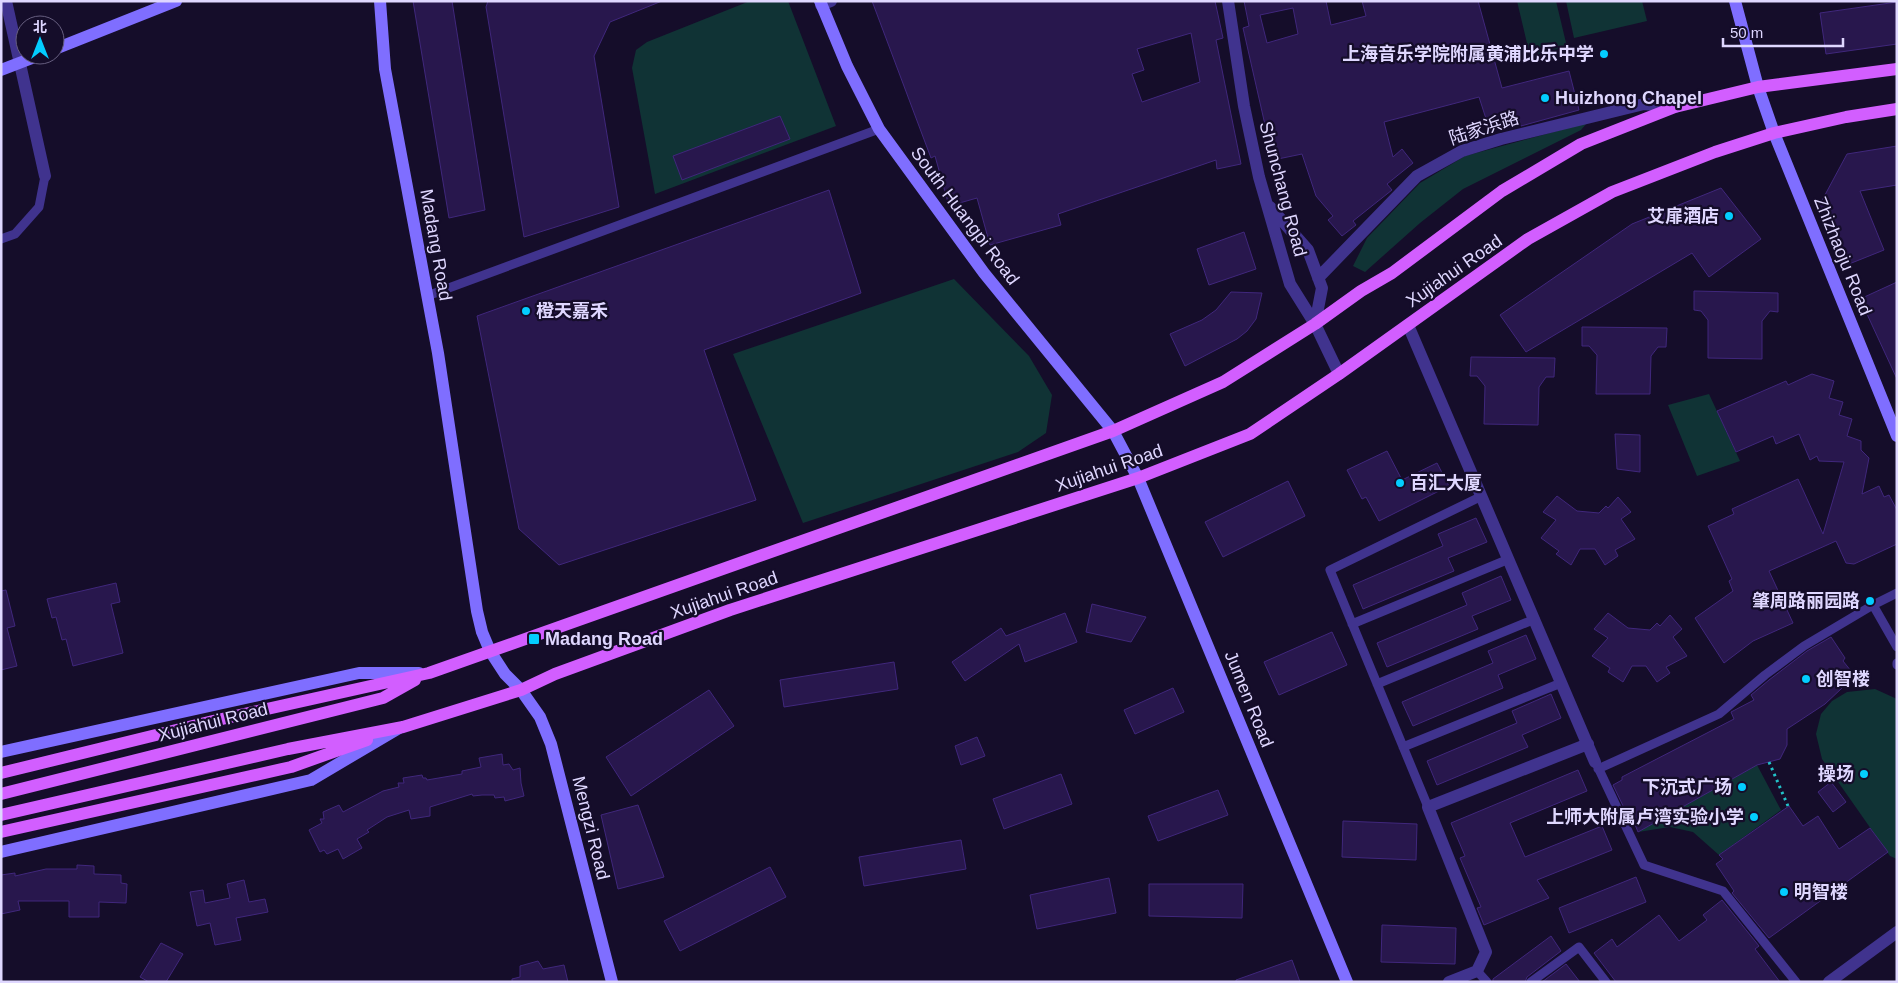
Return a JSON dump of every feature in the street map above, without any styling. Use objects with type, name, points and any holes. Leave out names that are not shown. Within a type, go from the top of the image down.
[{"type":"main road","name":"Xujiahui Road","points":[[1,773],[213,721],[428,673],[1113,432],[1223,382],[1315,324],[1361,291],[1392,273],[1502,191],[1581,144],[1675,107],[1758,87],[1897,69]]},
{"type":"main road","name":"Xujiahui Road","points":[[1,815],[288,749],[402,726],[521,690],[555,674],[730,610],[1138,478],[1250,434],[1339,374],[1528,239],[1612,192],[1715,152],[1774,133],[1846,117],[1897,109]]},
{"type":"main road","name":"Xujiahui Road","points":[[1,794],[383,698],[428,673]]},
{"type":"main road","points":[[1,832],[291,767],[402,726]]},
{"type":"street","points":[[6,1],[15,41]]},
{"type":"street","points":[[65,45],[176,1]]},
{"type":"street","name":"Madang Road","points":[[380,1],[386,69],[438,353],[477,611],[482,632],[490,651],[505,674],[521,690]]},
{"type":"street","name":"Shunchang Road","points":[[1228,1],[1244,106],[1259,177],[1290,284],[1315,324],[1339,374]]},
{"type":"street","name":"Zhizhaoju Road","points":[[1735,1],[1758,87],[1774,133],[1897,436]]},
{"type":"street","name":"South Huangpi Road","points":[[824,2],[847,66],[879,129],[984,273],[1113,432]]},
{"type":"street","points":[[1,70],[15,65]]},
{"type":"street","points":[[20,65],[45,176]]},
{"type":"street","name":"陆家浜路","points":[[1318,278],[1418,176],[1462,151],[1501,138],[1644,104],[1675,107]]},
{"type":"street","points":[[1268,205],[1308,250],[1322,288],[1315,324]]},
{"type":"street","points":[[1408,325],[1597,766]]},
{"type":"street","name":"Jumen Road","points":[[1113,432],[1138,478],[1347,982]]},
{"type":"street","points":[[1,752],[359,673],[428,673]]},
{"type":"street","name":"Mengzi Road","points":[[521,690],[540,717],[551,744],[612,982]]},
{"type":"street","name":"Xujiahui Road","points":[[1,852],[311,780],[402,726]]},
{"type":"street","points":[[1449,982],[1477,971],[1486,952],[1428,807],[1588,744]]},
{"type":"street","points":[[1829,982],[1897,932]]},
{"type":"lane","points":[[427,296],[879,129]]},
{"type":"lane","points":[[1,239],[15,234],[39,208],[45,176]]},
{"type":"lane","points":[[1428,807],[1330,570],[1482,496]]},
{"type":"lane","points":[[1352,624],[1509,559]]},
{"type":"lane","points":[[1796,982],[1723,892],[1644,865],[1597,766],[1719,714],[1765,675],[1804,646],[1897,593]]},
{"type":"lane","points":[[1873,605],[1897,647]]},
{"type":"lane","points":[[1377,684],[1535,619]]},
{"type":"lane","points":[[1403,747],[1562,682]]},
{"type":"lane","points":[[1531,982],[1580,947],[1606,982]]},
{"type":"lane","points":[[1477,971],[1487,982]]},
{"type":"path","points":[[1769,762],[1788,806]]},
{"type":"green space","points":[[750,1],[788,1],[836,126],[655,194],[632,68],[636,50],[647,42]]},
{"type":"green space","points":[[1517,1],[1556,1],[1567,47],[1530,56]]},
{"type":"green space","points":[[1566,1],[1642,1],[1647,21],[1574,38]]},
{"type":"green space","points":[[1587,123],[1581,130],[1463,189],[1420,223],[1365,272],[1353,266],[1367,238],[1420,183],[1465,156]]},
{"type":"green space","points":[[954,279],[1029,356],[1052,395],[1046,433],[1018,452],[803,523],[733,354]]},
{"type":"green space","points":[[1709,394],[1740,461],[1697,476],[1668,405]]},
{"type":"green space","name":"操场","points":[[1875,689],[1897,699],[1897,859],[1890,856],[1822,759],[1816,734],[1821,714],[1832,701],[1847,692]]},
{"type":"green space","name":"下沉式广场","points":[[1757,765],[1781,810],[1719,855],[1693,832],[1670,827],[1638,832]]},
{"type":"building","points":[[413,1],[452,1],[485,210],[449,218]]},
{"type":"building","points":[[488,1],[662,1],[610,22],[594,56],[619,207],[524,237],[486,7]]},
{"type":"building","points":[[872,1],[1215,1],[1223,38],[1216,40],[1241,164],[1217,169],[1216,160],[1058,214],[1061,225],[990,245],[977,198],[949,206],[935,156],[931,158]],"holes":[[[1191,33],[1200,82],[1142,102],[1132,74],[1144,70],[1137,49]]]},
{"type":"building","points":[[1244,1],[1326,1],[1331,25],[1366,16],[1362,1],[1478,1],[1502,88],[1569,71],[1579,110],[1521,126],[1519,119],[1489,128],[1479,97],[1384,122],[1393,157],[1402,149],[1413,163],[1387,184],[1392,190],[1353,221],[1356,225],[1342,236],[1328,220],[1333,216],[1316,196],[1302,154],[1273,160],[1243,28],[1249,26]],"holes":[[[1293,8],[1298,34],[1267,43],[1260,15]]]},
{"type":"building","points":[[1897,2],[1897,44],[1826,54],[1820,13]]},
{"type":"building","points":[[780,116],[790,139],[682,180],[673,156]]},
{"type":"building","points":[[1897,146],[1897,185],[1860,191],[1884,250],[1844,266],[1819,206],[1847,154]]},
{"type":"building","points":[[1721,188],[1761,239],[1709,277],[1692,253],[1526,352],[1500,315],[1632,224]]},
{"type":"building","points":[[829,190],[861,293],[704,350],[756,500],[559,565],[519,529],[477,316]]},
{"type":"building","points":[[1244,232],[1256,269],[1209,285],[1197,249]]},
{"type":"building","points":[[1897,282],[1897,379],[1860,299]]},
{"type":"building","points":[[1694,291],[1778,293],[1778,312],[1770,311],[1762,321],[1762,359],[1708,358],[1708,320],[1701,311],[1694,310]]},
{"type":"building","points":[[1231,292],[1262,293],[1256,319],[1247,331],[1237,339],[1185,366],[1170,334],[1202,320],[1216,310]]},
{"type":"building","points":[[1582,327],[1667,328],[1666,347],[1658,347],[1651,356],[1650,394],[1596,394],[1597,355],[1589,346],[1582,346]]},
{"type":"building","points":[[1471,357],[1555,358],[1554,377],[1546,377],[1539,387],[1538,425],[1484,424],[1485,386],[1477,376],[1470,376]]},
{"type":"building","points":[[1812,374],[1834,381],[1829,398],[1843,402],[1839,415],[1852,419],[1847,436],[1861,441],[1861,450],[1869,458],[1862,494],[1879,486],[1884,497],[1889,495],[1897,510],[1897,544],[1854,564],[1846,563],[1836,541],[1769,571],[1793,623],[1753,641],[1724,663],[1695,618],[1733,591],[1729,581],[1732,579],[1708,526],[1734,514],[1732,509],[1798,479],[1823,534],[1844,462],[1819,461],[1817,456],[1810,460],[1799,434],[1776,444],[1773,436],[1736,452],[1717,411],[1786,381],[1788,385]]},
{"type":"building","points":[[1615,434],[1640,435],[1640,472],[1617,469]]},
{"type":"building","name":"百汇大厦","points":[[1387,451],[1402,480],[1437,463],[1449,486],[1379,521],[1366,497],[1362,499],[1347,470]]},
{"type":"building","points":[[1288,481],[1305,516],[1223,557],[1205,522]]},
{"type":"building","points":[[1557,496],[1577,511],[1599,513],[1606,506],[1608,508],[1618,497],[1631,512],[1621,519],[1635,539],[1615,550],[1618,556],[1605,565],[1595,549],[1580,549],[1571,565],[1556,554],[1559,551],[1541,538],[1556,520],[1543,512]]},
{"type":"building","points":[[1476,518],[1487,542],[1448,558],[1454,571],[1363,609],[1353,585],[1443,546],[1438,534]]},
{"type":"building","points":[[1501,576],[1511,600],[1472,616],[1478,629],[1387,667],[1377,643],[1467,605],[1462,593]]},
{"type":"building","points":[[116,583],[120,602],[111,604],[123,653],[73,666],[66,639],[62,640],[56,617],[52,618],[47,599]]},
{"type":"building","points":[[6,590],[15,626],[7,628],[17,666],[1,670],[1,591]]},
{"type":"building","points":[[1092,604],[1146,617],[1131,642],[1086,632]]},
{"type":"building","points":[[1065,613],[1077,642],[1025,662],[1019,644],[965,681],[952,662],[1001,628],[1006,636]]},
{"type":"building","points":[[1608,613],[1628,628],[1650,630],[1657,623],[1660,626],[1670,615],[1682,629],[1673,637],[1687,656],[1666,667],[1670,673],[1657,682],[1646,666],[1632,666],[1623,682],[1608,672],[1610,668],[1592,656],[1608,638],[1594,629]]},
{"type":"building","points":[[1332,632],[1347,665],[1279,695],[1264,662]]},
{"type":"building","points":[[1526,635],[1536,659],[1498,675],[1503,688],[1413,726],[1402,702],[1493,663],[1488,651]]},
{"type":"building","points":[[1831,637],[1845,658],[1843,661],[1851,671],[1842,688],[1825,704],[1787,729],[1787,745],[1780,759],[1757,765],[1638,832],[1629,810],[1626,812],[1613,785],[1622,780],[1622,777],[1734,719],[1731,712],[1754,700],[1751,695],[1807,651]]},
{"type":"building","points":[[894,662],[898,689],[784,707],[780,680]]},
{"type":"building","points":[[1173,688],[1184,712],[1135,734],[1124,710]]},
{"type":"building","points":[[709,690],[734,726],[631,796],[606,757]]},
{"type":"building","points":[[1551,694],[1561,718],[1522,735],[1528,747],[1437,785],[1427,761],[1517,723],[1512,711]]},
{"type":"building","points":[[977,737],[985,756],[961,765],[955,746]]},
{"type":"building","points":[[502,754],[503,765],[509,764],[513,770],[520,768],[524,796],[505,801],[504,797],[495,798],[494,795],[473,796],[472,794],[430,807],[430,816],[411,819],[409,810],[387,817],[357,839],[362,848],[343,859],[338,849],[327,854],[324,850],[320,852],[309,830],[322,823],[320,819],[324,819],[323,812],[339,805],[343,812],[383,791],[399,787],[398,783],[404,783],[403,778],[422,775],[427,780],[462,774],[462,771],[481,767],[479,758]]},
{"type":"building","points":[[1578,770],[1587,791],[1510,823],[1525,857],[1602,826],[1612,850],[1537,880],[1549,898],[1484,925],[1477,908],[1481,907],[1460,858],[1465,856],[1451,823]]},
{"type":"building","points":[[1061,774],[1072,804],[1004,829],[993,799]]},
{"type":"building","points":[[1831,782],[1846,802],[1833,812],[1818,792]]},
{"type":"building","points":[[1218,790],[1228,815],[1158,841],[1148,816]]},
{"type":"building","points":[[638,805],[664,877],[618,889],[601,815]]},
{"type":"building","name":"明智楼","points":[[1789,806],[1803,826],[1818,816],[1839,849],[1870,828],[1888,852],[1769,938],[1732,893],[1734,891],[1716,864],[1723,859],[1719,855]]},
{"type":"building","points":[[1343,821],[1417,824],[1416,860],[1342,857]]},
{"type":"building","points":[[961,840],[966,869],[864,886],[859,857]]},
{"type":"building","points":[[77,865],[94,866],[94,874],[121,875],[121,883],[127,884],[126,903],[99,902],[99,917],[69,917],[69,901],[18,901],[20,910],[1,914],[1,875],[15,873],[15,876],[46,869],[77,869]]},
{"type":"building","points":[[770,867],[786,897],[680,951],[664,921]]},
{"type":"building","points":[[1636,877],[1646,902],[1569,933],[1559,908]]},
{"type":"building","points":[[1109,878],[1116,913],[1037,929],[1030,895]]},
{"type":"building","points":[[244,880],[249,902],[265,899],[268,912],[236,918],[241,940],[215,945],[210,923],[197,926],[190,892],[203,890],[205,903],[230,898],[227,884]]},
{"type":"building","points":[[1149,884],[1243,884],[1242,918],[1149,916]]},
{"type":"building","points":[[1722,900],[1759,946],[1755,949],[1780,982],[1616,982],[1594,953],[1612,939],[1617,947],[1659,915],[1679,941],[1707,920],[1703,915]]},
{"type":"building","points":[[1382,925],[1456,928],[1455,964],[1381,962]]},
{"type":"building","points":[[1551,936],[1561,951],[1527,977],[1525,982],[1493,982],[1493,979]]},
{"type":"building","points":[[161,943],[183,954],[166,982],[149,982],[140,977]]},
{"type":"building","points":[[1292,960],[1300,982],[1236,982],[1236,980]]},
{"type":"building","points":[[538,961],[543,969],[564,965],[568,982],[512,982],[512,979],[520,977],[520,966]]},
{"type":"building","points":[[1566,964],[1580,982],[1542,982]]},
{"type":"place","name":"上海音乐学院附属黄浦比乐中学","points":[[1604,54]]},
{"type":"place","name":"Huizhong Chapel","points":[[1545,98]]},
{"type":"place","name":"艾扉酒店","points":[[1729,216]]},
{"type":"place","name":"橙天嘉禾","points":[[526,311]]},
{"type":"place","name":"百汇大厦","points":[[1400,483]]},
{"type":"place","name":"肇周路丽园路","points":[[1870,601]]},
{"type":"place","name":"Madang Road","points":[[534,639]]},
{"type":"place","name":"创智楼","points":[[1806,679]]},
{"type":"place","name":"操场","points":[[1864,774]]},
{"type":"place","name":"下沉式广场","points":[[1742,787]]},
{"type":"place","name":"上师大附属卢湾实验小学","points":[[1754,817]]},
{"type":"place","name":"明智楼","points":[[1784,892]]}]
